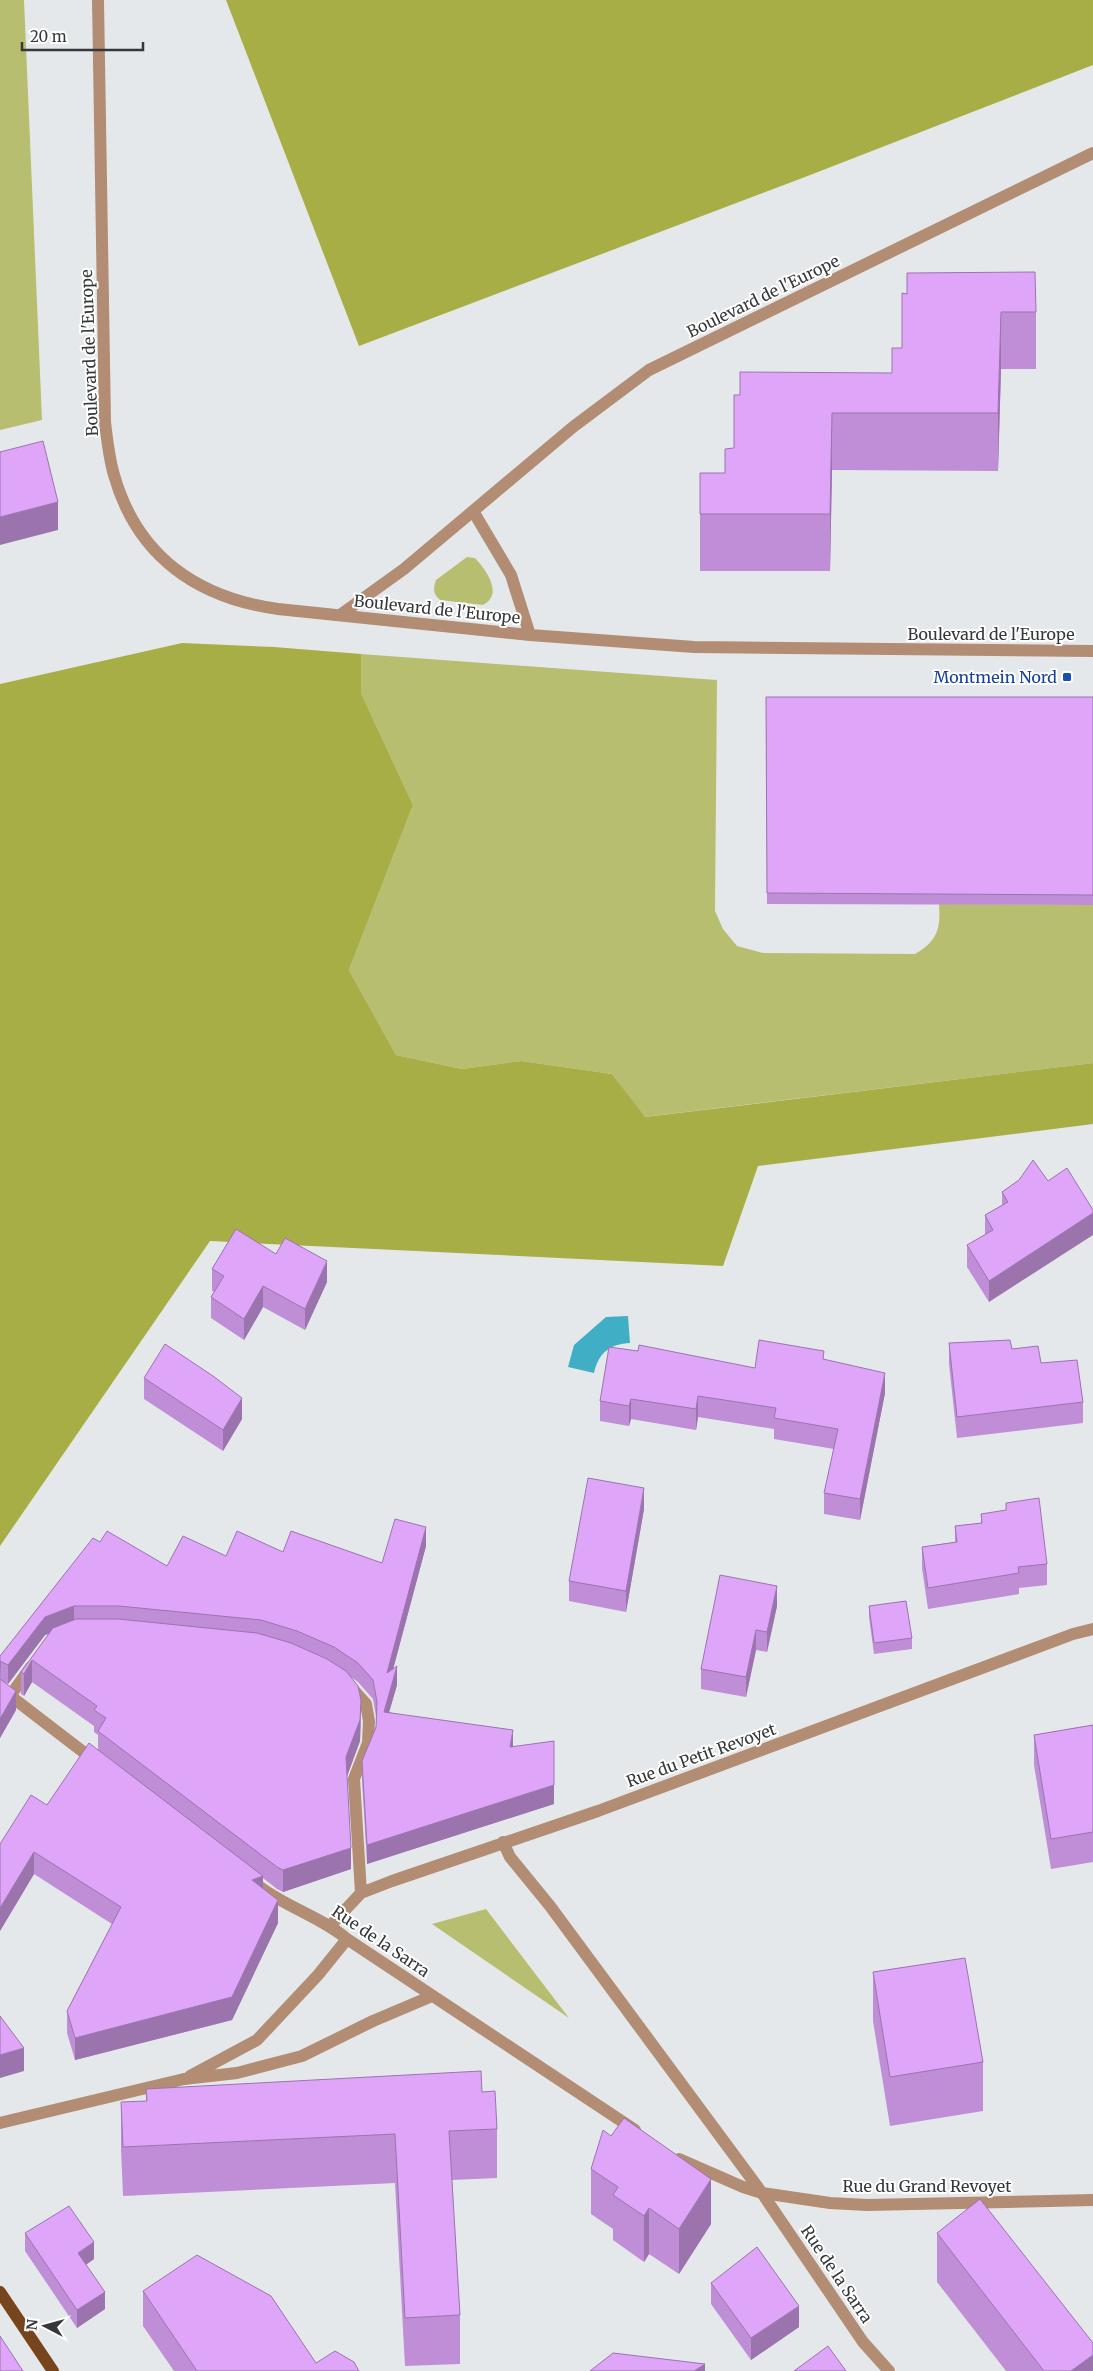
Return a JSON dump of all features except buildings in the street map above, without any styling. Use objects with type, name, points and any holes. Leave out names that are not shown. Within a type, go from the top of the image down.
[{"type":"main road","points":[[0,2292],[53,2371]]},
{"type":"street","name":"Boulevard de l'Europe","points":[[98,0],[105,422],[113,474],[122,499],[133,521],[159,555],[197,584],[239,602],[340,615],[530,635],[694,648],[1093,651]]},
{"type":"street","name":"Boulevard de l'Europe","points":[[340,615],[404,569],[573,427],[649,370],[1093,153]]},
{"type":"street","name":"Boulevard de l'Europe","points":[[473,510],[511,575],[530,635]]},
{"type":"street","name":"Rue du Petit Revoyet","points":[[331,1925],[361,1893],[503,1842],[598,1811],[1064,1637],[1093,1629]]},
{"type":"street","points":[[38,1658],[5,1692],[103,1766]]},
{"type":"street","points":[[338,1678],[352,1687],[366,1704],[369,1721],[368,1743],[354,1780],[361,1893]]},
{"type":"street","name":"Rue de la Sarra","points":[[503,1842],[510,1858],[550,1906],[762,2193],[863,2342],[889,2371]]},
{"type":"street","name":"Rue de la Sarra","points":[[250,1879],[273,1896],[331,1925],[347,1939],[644,2136]]},
{"type":"street","points":[[184,2079],[257,2040],[318,1975],[347,1939]]},
{"type":"street","points":[[0,2122],[184,2079],[237,2073],[302,2056],[373,2021],[432,1996]]},
{"type":"street","points":[[668,2152],[684,2162],[762,2193]]},
{"type":"street","name":"Rue du Grand Revoyet","points":[[762,2193],[830,2203],[867,2205],[1093,2200]]},
{"type":"green space","points":[[0,0],[24,0],[42,420],[0,430]]},
{"type":"green space","points":[[226,0],[1093,0],[1093,65],[805,177],[359,346]]},
{"type":"green space","points":[[467,557],[475,558],[488,575],[493,588],[489,600],[483,605],[440,600],[434,591],[436,580]]},
{"type":"green space","points":[[182,643],[274,647],[361,654],[361,693],[413,805],[349,970],[396,1055],[462,1069],[521,1061],[612,1074],[645,1117],[1093,1063],[1093,1124],[758,1166],[723,1266],[210,1241],[0,1546],[0,684]]},
{"type":"green space","points":[[361,654],[717,680],[715,911],[723,929],[737,946],[763,953],[915,954],[928,944],[936,934],[939,921],[939,904],[1093,905],[1093,1063],[644,1117],[612,1074],[521,1061],[462,1069],[396,1055],[349,970],[413,805],[361,693]]},
{"type":"green space","points":[[486,1909],[569,2018],[432,1924]]},
{"type":"water","points":[[628,1316],[630,1343],[616,1345],[606,1351],[598,1360],[594,1373],[568,1367],[574,1345],[606,1317]]},
{"type":"place","name":"Montmein Nord","points":[[1067,677]]}]
